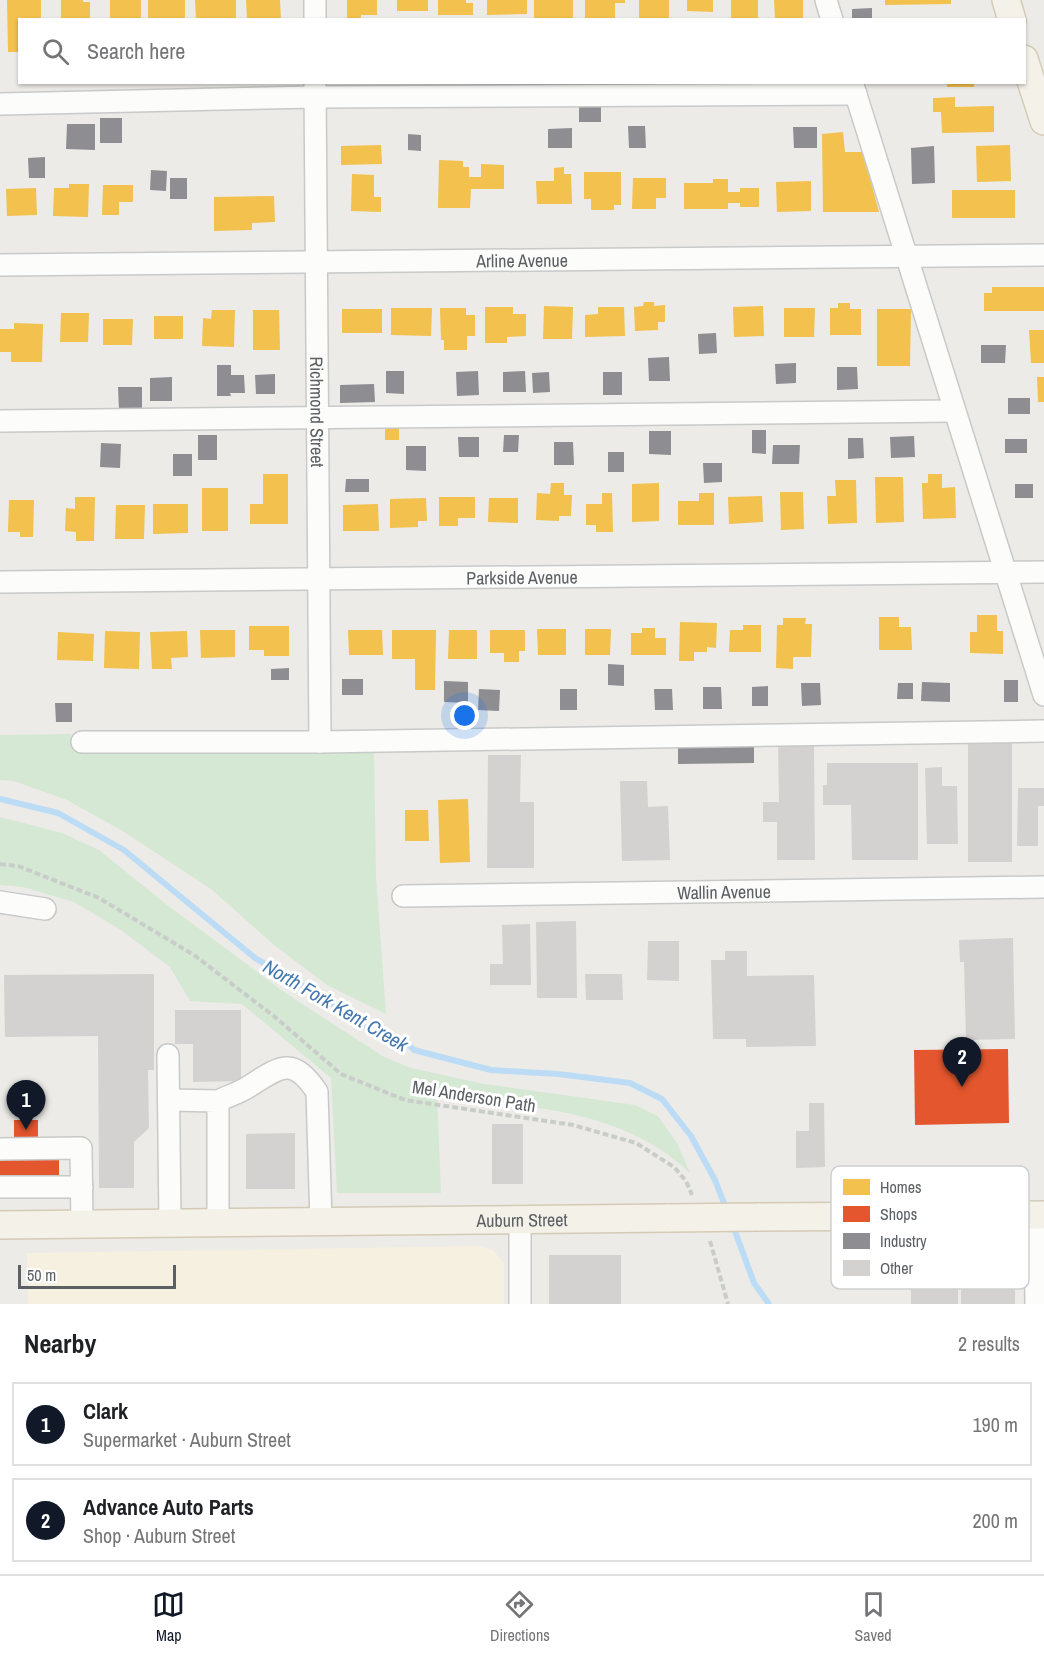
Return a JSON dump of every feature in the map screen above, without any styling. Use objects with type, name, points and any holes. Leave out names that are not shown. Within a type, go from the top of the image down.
[{"type":"main road","points":[[1006,0],[1011,18]]},
{"type":"main road","points":[[1032,65],[1044,121]]},
{"type":"main road","name":"Auburn Street","points":[[0,1225],[831,1216]]},
{"type":"street","points":[[315,0],[315,18]]},
{"type":"street","points":[[826,0],[831,18]]},
{"type":"street","points":[[0,104],[315,90],[854,88],[1044,695]]},
{"type":"street","name":"Richmond Street","points":[[315,90],[320,742]]},
{"type":"street","name":"Arline Avenue","points":[[0,265],[1044,255]]},
{"type":"street","points":[[0,422],[954,411]]},
{"type":"street","name":"Parkside Avenue","points":[[0,582],[1044,572]]},
{"type":"street","points":[[82,742],[320,742],[1044,730]]},
{"type":"street","name":"Wallin Avenue","points":[[403,896],[1044,887]]},
{"type":"street","points":[[0,902],[45,909]]},
{"type":"street","points":[[168,1056],[170,1223]]},
{"type":"street","points":[[169,1100],[218,1101],[247,1088],[268,1073],[285,1068],[297,1070],[308,1078],[317,1092],[321,1222]]},
{"type":"street","points":[[218,1101],[218,1223]]},
{"type":"street","points":[[0,1149],[81,1148],[82,1224]]},
{"type":"street","points":[[0,1187],[82,1187]]},
{"type":"street","points":[[1036,1304],[1040,1215]]},
{"type":"street","points":[[520,1219],[520,1304]]},
{"type":"path","name":"Mel Anderson Path","points":[[0,864],[18,866],[99,898],[194,956],[275,1017],[341,1074],[405,1100],[573,1125],[636,1143],[674,1167],[686,1181],[694,1201]]},
{"type":"path","points":[[706,1231],[714,1251],[728,1304]]},
{"type":"shaded area","points":[[480,1246],[494,1251],[504,1264],[504,1304],[28,1304],[27,1253]]},
{"type":"green space","points":[[71,734],[73,751],[374,749],[376,876],[386,1014],[327,985],[274,945],[211,889],[121,830],[67,800],[14,781],[0,780],[0,735]]},
{"type":"green space","points":[[0,817],[62,833],[99,850],[166,904],[284,992],[384,1057],[411,1068],[484,1084],[635,1105],[658,1116],[677,1143],[690,1173],[658,1148],[632,1134],[606,1124],[551,1110],[437,1095],[441,1193],[337,1193],[331,1078],[242,1004],[190,1001],[170,967],[121,930],[74,902],[23,887],[0,885]]},
{"type":"building: Homes","points":[[7,0],[41,0],[41,18],[18,18],[18,52],[8,52]]},
{"type":"building: Homes","points":[[61,0],[90,2],[90,18],[61,18]]},
{"type":"building: Homes","points":[[110,0],[141,0],[141,18],[110,18]]},
{"type":"building: Homes","points":[[148,0],[185,0],[185,18],[148,18]]},
{"type":"building: Homes","points":[[195,0],[236,0],[236,18],[196,18]]},
{"type":"building: Homes","points":[[246,0],[280,0],[281,18],[247,18]]},
{"type":"building: Homes","points":[[347,0],[377,0],[377,15],[347,18]]},
{"type":"building: Homes","points":[[397,0],[428,0],[428,11],[397,11]]},
{"type":"building: Homes","points":[[438,0],[466,0],[466,3],[473,3],[473,15],[438,15]]},
{"type":"building: Homes","points":[[487,0],[527,0],[527,14],[487,15]]},
{"type":"building: Homes","points":[[534,0],[573,0],[573,18],[534,18]]},
{"type":"building: Homes","points":[[585,0],[625,0],[625,3],[615,3],[615,18],[585,18]]},
{"type":"building: Homes","points":[[639,0],[669,0],[669,18],[639,18]]},
{"type":"building: Homes","points":[[687,0],[713,0],[713,12],[687,11]]},
{"type":"building: Homes","points":[[731,0],[758,0],[758,18],[731,18]]},
{"type":"building: Homes","points":[[774,0],[803,0],[803,18],[775,18]]},
{"type":"building: Homes","points":[[885,0],[951,0],[951,4],[885,5]]},
{"type":"building: Homes","points":[[947,84],[974,84],[974,87],[947,87]]},
{"type":"building: Homes","points":[[955,97],[955,107],[994,106],[994,132],[942,133],[941,112],[933,112],[933,98]]},
{"type":"building: Homes","points":[[843,132],[845,152],[863,152],[879,212],[823,212],[822,134]]},
{"type":"building: Homes","points":[[381,145],[382,164],[341,165],[341,146]]},
{"type":"building: Homes","points":[[1010,145],[1011,181],[977,182],[976,146]]},
{"type":"building: Homes","points":[[439,160],[463,161],[463,167],[469,167],[469,177],[481,177],[481,164],[504,165],[504,189],[471,189],[470,208],[438,208]]},
{"type":"building: Homes","points":[[564,167],[564,174],[571,174],[572,204],[537,204],[536,181],[554,181],[554,168]]},
{"type":"building: Homes","points":[[584,172],[621,172],[621,205],[614,205],[614,210],[591,210],[591,199],[584,199]]},
{"type":"building: Homes","points":[[352,174],[374,175],[374,197],[381,197],[381,212],[351,211]]},
{"type":"building: Homes","points":[[633,178],[666,178],[666,198],[656,198],[656,209],[632,209]]},
{"type":"building: Homes","points":[[713,179],[728,179],[728,192],[740,192],[740,188],[759,188],[759,207],[740,207],[740,203],[728,203],[728,209],[684,209],[684,183],[713,183]]},
{"type":"building: Homes","points":[[811,181],[811,211],[777,212],[776,182]]},
{"type":"building: Homes","points":[[69,184],[89,184],[88,217],[53,216],[54,188],[69,188]]},
{"type":"building: Homes","points":[[103,185],[133,185],[133,202],[119,202],[119,215],[102,215]]},
{"type":"building: Homes","points":[[36,188],[37,215],[7,216],[6,189]]},
{"type":"building: Homes","points":[[952,190],[1015,190],[1015,218],[952,218]]},
{"type":"building: Homes","points":[[274,196],[275,222],[252,223],[252,230],[214,231],[214,197]]},
{"type":"building: Homes","points":[[992,287],[1044,287],[1044,311],[984,311],[984,293],[992,293]]},
{"type":"building: Homes","points":[[644,302],[654,302],[654,306],[665,305],[665,322],[658,322],[658,330],[635,331],[634,307],[643,306]]},
{"type":"building: Homes","points":[[838,303],[850,303],[850,309],[861,309],[861,335],[830,335],[830,308],[838,308]]},
{"type":"building: Homes","points":[[544,306],[573,307],[572,339],[543,339]]},
{"type":"building: Homes","points":[[763,306],[764,336],[734,337],[733,307]]},
{"type":"building: Homes","points":[[485,307],[513,307],[513,314],[526,314],[526,336],[507,337],[507,343],[485,343]]},
{"type":"building: Homes","points":[[598,307],[624,307],[625,336],[585,337],[585,315],[598,314]]},
{"type":"building: Homes","points":[[391,308],[432,308],[431,336],[391,335]]},
{"type":"building: Homes","points":[[440,308],[466,308],[466,315],[475,315],[475,336],[467,336],[467,350],[444,350],[444,340],[441,340]]},
{"type":"building: Homes","points":[[784,308],[815,308],[814,337],[784,337]]},
{"type":"building: Homes","points":[[342,309],[382,309],[382,333],[342,333]]},
{"type":"building: Homes","points":[[877,309],[911,309],[910,366],[877,366]]},
{"type":"building: Homes","points":[[212,310],[235,310],[234,347],[202,346],[203,318],[211,319]]},
{"type":"building: Homes","points":[[253,310],[279,310],[280,350],[253,350]]},
{"type":"building: Homes","points":[[61,313],[89,313],[88,342],[60,342]]},
{"type":"building: Homes","points":[[154,316],[183,316],[183,339],[154,339]]},
{"type":"building: Homes","points":[[103,319],[133,319],[132,345],[103,345]]},
{"type":"building: Homes","points":[[14,323],[43,324],[42,362],[11,362],[11,352],[0,352],[0,329],[14,329]]},
{"type":"building: Homes","points":[[1029,330],[1044,330],[1044,363],[1031,363]]},
{"type":"building: Homes","points":[[1037,377],[1044,377],[1044,402],[1038,402]]},
{"type":"building: Homes","points":[[385,427],[399,427],[399,440],[385,440]]},
{"type":"building: Homes","points":[[263,474],[288,474],[288,524],[250,524],[250,504],[263,504]]},
{"type":"building: Homes","points":[[928,474],[942,474],[942,488],[955,487],[956,518],[923,519],[922,483],[928,483]]},
{"type":"building: Homes","points":[[875,477],[903,477],[904,522],[876,523]]},
{"type":"building: Homes","points":[[835,480],[856,480],[857,523],[828,524],[827,496],[836,496]]},
{"type":"building: Homes","points":[[551,483],[564,483],[564,495],[572,495],[571,516],[559,516],[559,521],[536,520],[537,493],[550,494]]},
{"type":"building: Homes","points":[[659,483],[659,521],[632,522],[632,484]]},
{"type":"building: Homes","points":[[202,488],[228,488],[228,531],[202,531]]},
{"type":"building: Homes","points":[[780,492],[803,492],[804,529],[781,530]]},
{"type":"building: Homes","points":[[602,493],[612,493],[613,532],[596,532],[596,525],[586,525],[586,504],[602,504]]},
{"type":"building: Homes","points":[[699,493],[714,493],[714,525],[678,525],[678,501],[699,501]]},
{"type":"building: Homes","points":[[762,496],[763,522],[729,524],[728,497]]},
{"type":"building: Homes","points":[[75,497],[95,497],[94,541],[76,541],[76,532],[65,531],[66,508],[75,509]]},
{"type":"building: Homes","points":[[439,497],[475,497],[475,518],[458,518],[458,526],[439,526]]},
{"type":"building: Homes","points":[[426,498],[427,521],[418,521],[418,527],[390,528],[390,499]]},
{"type":"building: Homes","points":[[489,498],[518,498],[518,523],[488,522]]},
{"type":"building: Homes","points":[[9,500],[34,500],[33,537],[20,537],[20,532],[8,532]]},
{"type":"building: Homes","points":[[153,504],[188,504],[188,533],[153,534]]},
{"type":"building: Homes","points":[[378,504],[379,531],[343,531],[343,505]]},
{"type":"building: Homes","points":[[116,505],[145,505],[144,539],[115,539]]},
{"type":"building: Homes","points":[[977,615],[997,615],[997,631],[1003,631],[1003,654],[970,653],[970,632],[977,632]]},
{"type":"building: Homes","points":[[879,617],[899,617],[899,627],[911,627],[912,650],[879,650]]},
{"type":"building: Homes","points":[[783,618],[806,618],[805,624],[812,624],[811,657],[793,657],[793,669],[776,668],[777,625],[783,625]]},
{"type":"building: Homes","points":[[680,622],[717,623],[716,648],[707,647],[707,652],[694,652],[694,661],[679,661]]},
{"type":"building: Homes","points":[[743,625],[761,625],[761,652],[729,652],[730,630],[743,630]]},
{"type":"building: Homes","points":[[249,626],[289,626],[289,656],[264,656],[264,650],[249,650]]},
{"type":"building: Homes","points":[[642,628],[655,628],[655,638],[666,638],[666,655],[631,655],[631,633],[642,633]]},
{"type":"building: Homes","points":[[537,629],[566,629],[566,655],[538,655]]},
{"type":"building: Homes","points":[[585,629],[611,629],[610,655],[585,655]]},
{"type":"building: Homes","points":[[200,630],[235,630],[235,657],[201,658]]},
{"type":"building: Homes","points":[[348,630],[382,630],[383,655],[349,655]]},
{"type":"building: Homes","points":[[392,630],[436,630],[435,690],[415,690],[415,659],[392,659]]},
{"type":"building: Homes","points":[[449,630],[477,630],[477,659],[448,659]]},
{"type":"building: Homes","points":[[490,630],[525,630],[525,651],[519,651],[519,662],[504,662],[504,653],[490,653]]},
{"type":"building: Homes","points":[[105,631],[140,632],[139,669],[104,668]]},
{"type":"building: Homes","points":[[187,631],[188,657],[171,658],[172,669],[152,669],[150,632]]},
{"type":"building: Homes","points":[[58,632],[94,634],[93,661],[57,660]]},
{"type":"building: Homes","points":[[468,799],[470,862],[440,863],[438,800]]},
{"type":"building: Homes","points":[[405,810],[428,810],[429,841],[405,841]]},
{"type":"building: Shops","points":[[1008,1049],[1009,1123],[915,1125],[914,1050]]},
{"type":"building: Shops","points":[[14,1120],[38,1120],[38,1139],[14,1139]]},
{"type":"building: Shops","points":[[0,1158],[59,1158],[59,1182],[0,1182]]},
{"type":"building: Industry","points":[[872,8],[872,18],[852,18],[852,9]]},
{"type":"building: Industry","points":[[579,104],[601,104],[601,122],[579,122]]},
{"type":"building: Industry","points":[[100,118],[122,118],[122,143],[100,143]]},
{"type":"building: Industry","points":[[67,124],[95,124],[95,150],[66,149]]},
{"type":"building: Industry","points":[[628,126],[645,126],[646,148],[629,148]]},
{"type":"building: Industry","points":[[793,127],[817,127],[817,148],[794,148]]},
{"type":"building: Industry","points":[[572,128],[572,148],[548,148],[548,129]]},
{"type":"building: Industry","points":[[408,134],[421,135],[421,151],[408,150]]},
{"type":"building: Industry","points":[[934,146],[935,183],[912,184],[911,148]]},
{"type":"building: Industry","points":[[45,157],[45,178],[29,178],[28,158]]},
{"type":"building: Industry","points":[[151,170],[167,171],[166,191],[150,190]]},
{"type":"building: Industry","points":[[170,178],[187,178],[187,199],[170,199]]},
{"type":"building: Industry","points":[[716,333],[717,353],[699,354],[698,334]]},
{"type":"building: Industry","points":[[981,345],[1006,345],[1005,363],[981,363]]},
{"type":"building: Industry","points":[[669,357],[670,381],[649,381],[648,358]]},
{"type":"building: Industry","points":[[796,363],[796,383],[776,384],[775,364]]},
{"type":"building: Industry","points":[[217,365],[231,365],[231,375],[244,375],[245,393],[217,396]]},
{"type":"building: Industry","points":[[837,367],[857,367],[858,389],[837,390]]},
{"type":"building: Industry","points":[[386,371],[404,371],[404,394],[386,393]]},
{"type":"building: Industry","points":[[478,371],[479,395],[457,396],[456,372]]},
{"type":"building: Industry","points":[[525,371],[526,392],[503,392],[503,372]]},
{"type":"building: Industry","points":[[549,372],[550,392],[533,393],[532,373]]},
{"type":"building: Industry","points":[[603,372],[622,372],[622,395],[603,395]]},
{"type":"building: Industry","points":[[275,374],[275,394],[256,394],[255,375]]},
{"type":"building: Industry","points":[[172,377],[172,401],[150,401],[150,378]]},
{"type":"building: Industry","points":[[374,384],[375,402],[340,403],[340,385]]},
{"type":"building: Industry","points":[[118,387],[142,387],[142,410],[119,410]]},
{"type":"building: Industry","points":[[1008,398],[1030,398],[1030,414],[1008,414]]},
{"type":"building: Industry","points":[[752,430],[766,430],[766,454],[752,453]]},
{"type":"building: Industry","points":[[649,431],[671,431],[671,455],[649,454]]},
{"type":"building: Industry","points":[[198,435],[217,435],[217,460],[198,460]]},
{"type":"building: Industry","points":[[504,435],[519,435],[518,452],[503,452]]},
{"type":"building: Industry","points":[[914,436],[915,457],[891,458],[890,437]]},
{"type":"building: Industry","points":[[458,437],[479,437],[479,457],[459,457]]},
{"type":"building: Industry","points":[[848,438],[863,438],[864,458],[848,459]]},
{"type":"building: Industry","points":[[1005,439],[1027,439],[1027,453],[1005,453]]},
{"type":"building: Industry","points":[[554,442],[573,442],[574,465],[554,465]]},
{"type":"building: Industry","points":[[101,443],[121,444],[120,468],[100,467]]},
{"type":"building: Industry","points":[[773,445],[800,445],[799,464],[772,464]]},
{"type":"building: Industry","points":[[406,446],[426,446],[426,471],[406,470]]},
{"type":"building: Industry","points":[[608,452],[624,452],[624,472],[608,472]]},
{"type":"building: Industry","points":[[173,454],[192,454],[192,476],[173,476]]},
{"type":"building: Industry","points":[[703,463],[722,463],[722,482],[704,483]]},
{"type":"building: Industry","points":[[346,479],[369,479],[369,492],[345,492]]},
{"type":"building: Industry","points":[[1015,484],[1033,484],[1033,498],[1015,498]]},
{"type":"building: Industry","points":[[608,664],[624,665],[624,686],[608,685]]},
{"type":"building: Industry","points":[[289,668],[289,680],[271,680],[271,669]]},
{"type":"building: Industry","points":[[342,679],[363,679],[363,695],[342,695]]},
{"type":"building: Industry","points":[[1004,680],[1018,680],[1018,702],[1004,702]]},
{"type":"building: Industry","points":[[444,681],[468,682],[468,703],[444,702]]},
{"type":"building: Industry","points":[[922,682],[950,683],[950,702],[921,701]]},
{"type":"building: Industry","points":[[801,683],[820,683],[821,705],[802,706]]},
{"type":"building: Industry","points":[[898,683],[913,683],[913,699],[897,699]]},
{"type":"building: Industry","points":[[768,686],[768,706],[752,706],[752,687]]},
{"type":"building: Industry","points":[[703,687],[721,687],[722,709],[703,709]]},
{"type":"building: Industry","points":[[479,689],[500,690],[499,711],[478,710]]},
{"type":"building: Industry","points":[[560,689],[577,689],[577,710],[560,710]]},
{"type":"building: Industry","points":[[654,689],[672,689],[673,710],[655,710]]},
{"type":"building: Industry","points":[[55,703],[72,703],[72,722],[56,722]]},
{"type":"building: Industry","points":[[754,743],[754,763],[678,764],[678,744]]},
{"type":"building: Other","points":[[968,743],[1012,743],[1012,862],[968,862]]},
{"type":"building: Other","points":[[814,744],[815,860],[777,860],[777,822],[763,822],[763,802],[779,802],[778,745]]},
{"type":"building: Other","points":[[488,755],[521,755],[520,802],[534,802],[534,868],[487,868]]},
{"type":"building: Other","points":[[827,763],[918,763],[918,860],[852,860],[851,805],[823,805],[823,785],[827,785]]},
{"type":"building: Other","points":[[942,767],[942,786],[957,786],[958,844],[927,844],[925,768]]},
{"type":"building: Other","points":[[620,781],[647,781],[648,807],[668,806],[670,860],[622,861]]},
{"type":"building: Other","points":[[1018,788],[1044,788],[1044,806],[1038,806],[1038,846],[1017,846]]},
{"type":"building: Other","points":[[576,921],[577,998],[537,998],[536,922]]},
{"type":"building: Other","points":[[530,924],[531,985],[490,985],[490,964],[503,964],[502,925]]},
{"type":"building: Other","points":[[1013,938],[1015,1039],[966,1040],[964,962],[960,962],[959,940]]},
{"type":"building: Other","points":[[648,941],[679,941],[679,981],[647,980]]},
{"type":"building: Other","points":[[725,951],[747,951],[747,976],[814,975],[816,1046],[746,1047],[746,1039],[713,1039],[711,960],[725,960]]},
{"type":"building: Other","points":[[154,974],[154,1070],[148,1070],[149,1128],[134,1142],[134,1188],[99,1188],[98,1036],[5,1037],[4,975]]},
{"type":"building: Other","points":[[585,974],[622,974],[623,1000],[586,1000]]},
{"type":"building: Other","points":[[175,1010],[241,1010],[241,1081],[193,1082],[193,1044],[175,1044]]},
{"type":"building: Other","points":[[809,1103],[824,1103],[825,1167],[796,1168],[796,1131],[809,1131]]},
{"type":"building: Other","points":[[492,1124],[523,1124],[523,1184],[492,1184]]},
{"type":"building: Other","points":[[295,1133],[295,1189],[246,1189],[246,1134]]},
{"type":"building: Other","points":[[549,1255],[621,1255],[621,1304],[549,1304]]},
{"type":"building: Other","points":[[911,1289],[958,1289],[958,1304],[911,1304]]},
{"type":"building: Other","points":[[961,1289],[1015,1289],[1015,1304],[961,1304]]},
{"type":"waterway","name":"North Fork Kent Creek","points":[[0,799],[58,813],[124,850],[255,958],[321,996],[382,1036],[407,1043],[414,1050],[491,1070],[558,1074],[630,1083],[662,1099],[691,1136],[715,1180],[727,1211]]},
{"type":"waterway","name":"North Fork Kent Creek","points":[[732,1223],[754,1283],[769,1304]]},
{"type":"place","name":"Advance Auto Parts","points":[[962,1087]]},
{"type":"place","name":"Clark","points":[[26,1130]]}]
